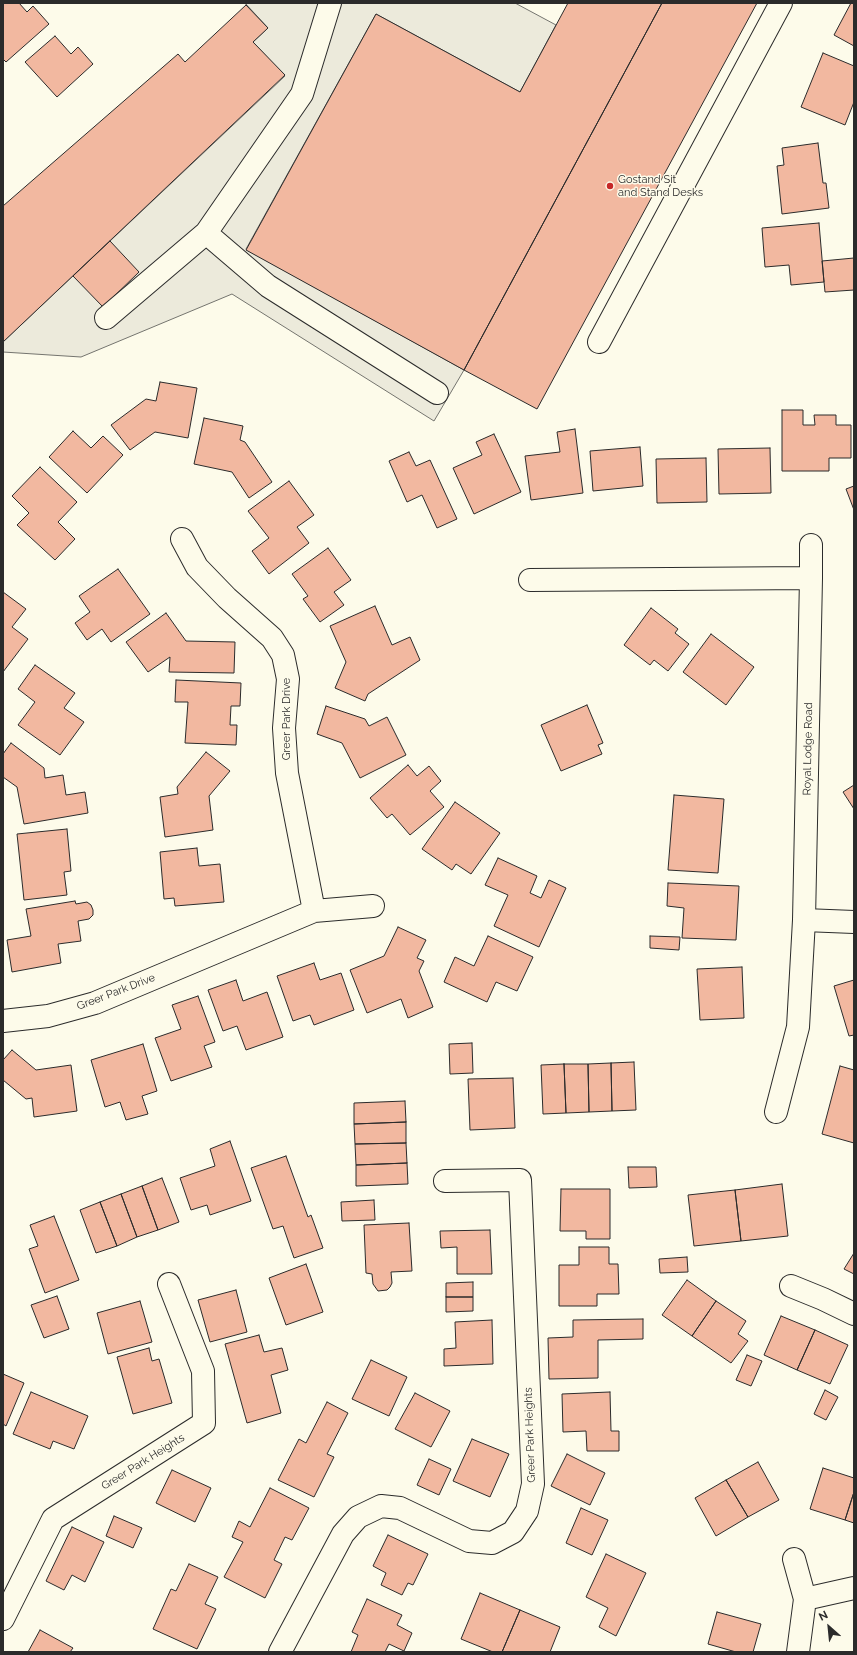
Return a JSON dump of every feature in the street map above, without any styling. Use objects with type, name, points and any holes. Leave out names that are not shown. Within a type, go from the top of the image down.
[{"type":"street","points":[[106,318],[206,233],[302,94],[330,3]]},
{"type":"street","points":[[599,342],[781,3]]},
{"type":"street","points":[[206,233],[268,286],[437,393]]},
{"type":"street","name":"Greer Park Drive","points":[[182,539],[197,567],[227,598],[272,638],[283,656],[288,679],[284,728],[287,773],[314,911]]},
{"type":"street","name":"Royal Lodge Road","points":[[776,1112],[798,1027],[804,920],[811,545]]},
{"type":"street","points":[[530,580],[811,578]]},
{"type":"street","name":"Greer Park Drive","points":[[3,1021],[48,1016],[95,1003],[314,911],[374,906]]},
{"type":"street","points":[[804,920],[854,922]]},
{"type":"street","name":"Greer Park Heights","points":[[280,1652],[343,1534],[358,1517],[380,1506],[400,1508],[469,1541],[492,1543],[513,1532],[527,1511],[533,1484],[520,1180],[445,1181]]},
{"type":"street","name":"Greer Park Heights","points":[[3,1619],[53,1519],[204,1423],[203,1371],[169,1284]]},
{"type":"street","points":[[791,1286],[854,1314]]},
{"type":"street","points":[[794,1559],[805,1599],[798,1652]]},
{"type":"street","points":[[805,1599],[854,1588]]},
{"type":"shaded area","points":[[245,3],[515,3],[556,25],[520,92],[376,14],[246,249],[464,370],[434,421],[232,294],[81,357],[3,352],[3,342],[285,76],[253,42],[268,28]]},
{"type":"building","points":[[3,3],[19,3],[27,12],[33,6],[49,24],[6,62],[3,59]]},
{"type":"building","points":[[568,3],[662,3],[464,370],[246,250],[376,14],[520,92]]},
{"type":"building","name":"Gostand Sit and Stand Desks","points":[[662,3],[757,3],[537,409],[464,370]]},
{"type":"building","points":[[851,3],[854,3],[854,46],[834,35]]},
{"type":"building","points":[[246,5],[268,28],[253,42],[285,75],[3,342],[3,206],[178,54],[185,62]]},
{"type":"building","points":[[55,36],[71,54],[78,47],[93,64],[57,97],[25,62]]},
{"type":"building","points":[[823,53],[854,66],[854,102],[845,125],[801,107]]},
{"type":"building","points":[[818,143],[823,183],[826,183],[829,208],[782,214],[777,166],[784,165],[782,148]]},
{"type":"building","points":[[819,223],[824,282],[791,285],[789,265],[765,267],[762,228]]},
{"type":"building","points":[[110,241],[139,272],[103,307],[73,276]]},
{"type":"building","points":[[854,258],[854,290],[825,292],[822,261]]},
{"type":"building","points":[[160,382],[197,388],[188,438],[155,432],[130,450],[111,425],[146,399],[156,401]]},
{"type":"building","points":[[782,410],[803,410],[803,425],[815,425],[814,415],[836,415],[836,425],[851,425],[851,458],[829,458],[829,471],[782,471]]},
{"type":"building","points":[[204,418],[243,426],[240,440],[245,442],[272,482],[249,498],[232,472],[194,464]]},
{"type":"building","points":[[575,429],[583,493],[531,500],[525,456],[560,452],[557,432]]},
{"type":"building","points":[[73,431],[91,448],[103,436],[123,455],[87,493],[49,457]]},
{"type":"building","points":[[494,434],[521,492],[474,514],[453,468],[482,455],[476,442]]},
{"type":"building","points":[[640,447],[643,486],[593,491],[590,451]]},
{"type":"building","points":[[770,448],[771,493],[719,494],[718,449]]},
{"type":"building","points":[[409,452],[416,466],[430,460],[457,519],[437,528],[422,495],[407,502],[389,461]]},
{"type":"building","points":[[706,458],[707,502],[657,503],[656,459]]},
{"type":"building","points":[[40,467],[77,502],[58,522],[75,539],[55,560],[17,525],[29,513],[12,496]]},
{"type":"building","points":[[289,481],[314,515],[297,527],[309,543],[269,574],[252,551],[269,538],[248,511]]},
{"type":"building","points":[[854,486],[854,510],[846,489]]},
{"type":"building","points":[[328,548],[351,580],[334,592],[344,605],[320,622],[303,599],[308,596],[292,574]]},
{"type":"building","points":[[118,569],[150,614],[111,642],[102,629],[87,640],[75,623],[90,612],[79,596]]},
{"type":"building","points":[[3,592],[26,609],[12,627],[28,639],[3,672]]},
{"type":"building","points":[[375,606],[392,645],[410,637],[420,660],[368,694],[365,701],[335,688],[346,662],[330,626]]},
{"type":"building","points":[[651,608],[678,629],[675,633],[689,644],[668,671],[654,660],[650,665],[624,645]]},
{"type":"building","points":[[166,613],[186,641],[235,642],[234,673],[169,672],[170,657],[148,672],[126,642]]},
{"type":"building","points":[[711,634],[754,667],[726,705],[683,672]]},
{"type":"building","points":[[35,665],[75,693],[64,708],[84,722],[60,755],[18,725],[35,702],[18,689]]},
{"type":"building","points":[[176,680],[241,683],[240,706],[231,706],[230,725],[237,725],[236,745],[185,743],[188,702],[175,702]]},
{"type":"building","points":[[587,705],[603,743],[598,745],[602,754],[561,771],[541,725]]},
{"type":"building","points":[[326,706],[365,719],[369,726],[387,717],[406,755],[360,778],[342,743],[317,734]]},
{"type":"building","points":[[11,743],[44,768],[45,778],[63,775],[66,795],[85,792],[88,813],[24,824],[17,787],[3,777],[3,754]]},
{"type":"building","points":[[206,752],[230,771],[209,796],[213,830],[165,837],[160,797],[178,794],[177,787]]},
{"type":"building","points":[[408,765],[417,776],[429,766],[441,781],[430,791],[444,807],[410,835],[392,814],[387,818],[370,798]]},
{"type":"building","points":[[854,785],[854,809],[843,792]]},
{"type":"building","points":[[674,795],[724,799],[718,873],[668,870]]},
{"type":"building","points":[[455,802],[500,833],[471,874],[456,864],[452,870],[422,849]]},
{"type":"building","points":[[67,829],[71,871],[64,872],[67,895],[24,900],[17,834]]},
{"type":"building","points":[[197,848],[199,866],[220,864],[224,902],[175,906],[174,898],[164,899],[160,852]]},
{"type":"building","points":[[498,858],[537,876],[530,893],[541,898],[549,880],[566,888],[539,947],[494,926],[508,895],[485,885]]},
{"type":"building","points":[[668,883],[739,886],[736,940],[682,938],[684,908],[667,906]]},
{"type":"building","points":[[75,901],[76,904],[87,902],[91,905],[93,910],[93,915],[89,919],[78,921],[81,941],[58,944],[61,963],[12,972],[7,940],[31,936],[26,909]]},
{"type":"building","points":[[398,927],[426,940],[417,958],[424,961],[419,971],[433,1007],[408,1018],[401,999],[367,1013],[350,970],[384,956]]},
{"type":"building","points":[[488,936],[533,957],[517,991],[496,982],[487,1002],[444,982],[455,957],[474,966]]},
{"type":"building","points":[[650,936],[680,937],[679,950],[650,948]]},
{"type":"building","points":[[314,963],[320,980],[341,973],[354,1010],[314,1025],[310,1015],[293,1021],[277,976]]},
{"type":"building","points":[[742,967],[744,1018],[700,1020],[697,969]]},
{"type":"building","points":[[236,980],[243,1001],[267,992],[283,1037],[246,1050],[237,1026],[223,1031],[208,990]]},
{"type":"building","points":[[854,980],[854,1035],[849,1036],[834,986]]},
{"type":"building","points":[[198,996],[215,1042],[204,1046],[212,1067],[171,1081],[155,1038],[181,1029],[172,1005]]},
{"type":"building","points":[[472,1043],[473,1073],[450,1074],[449,1044]]},
{"type":"building","points":[[143,1044],[157,1091],[142,1096],[148,1114],[126,1120],[120,1102],[105,1107],[91,1060]]},
{"type":"building","points":[[12,1050],[36,1070],[71,1065],[77,1111],[34,1117],[32,1098],[26,1099],[3,1080],[3,1060]]},
{"type":"building","points":[[634,1062],[636,1110],[612,1111],[611,1063]]},
{"type":"building","points":[[611,1063],[612,1111],[589,1112],[588,1064]]},
{"type":"building","points":[[564,1064],[588,1064],[589,1112],[566,1113]]},
{"type":"building","points":[[564,1064],[566,1113],[543,1114],[541,1065]]},
{"type":"building","points":[[840,1066],[854,1070],[854,1143],[822,1134]]},
{"type":"building","points":[[513,1078],[515,1128],[470,1130],[468,1079]]},
{"type":"building","points":[[405,1101],[406,1122],[354,1124],[354,1103]]},
{"type":"building","points":[[406,1122],[406,1143],[355,1144],[354,1124]]},
{"type":"building","points":[[230,1141],[251,1201],[210,1215],[207,1205],[191,1210],[180,1178],[215,1166],[210,1149]]},
{"type":"building","points":[[406,1143],[407,1163],[356,1165],[355,1144]]},
{"type":"building","points":[[286,1156],[308,1217],[311,1215],[323,1248],[294,1258],[283,1226],[273,1229],[251,1168]]},
{"type":"building","points":[[407,1163],[408,1184],[356,1186],[356,1165]]},
{"type":"building","points":[[628,1167],[656,1167],[657,1187],[629,1188]]},
{"type":"building","points":[[162,1178],[179,1222],[158,1230],[142,1186]]},
{"type":"building","points":[[782,1184],[788,1236],[741,1241],[735,1190]]},
{"type":"building","points":[[142,1186],[158,1230],[137,1237],[121,1194]]},
{"type":"building","points":[[561,1189],[610,1189],[610,1239],[586,1239],[586,1231],[560,1231]]},
{"type":"building","points":[[735,1190],[741,1241],[694,1246],[688,1195]]},
{"type":"building","points":[[121,1194],[137,1237],[117,1246],[100,1202]]},
{"type":"building","points":[[374,1200],[375,1220],[342,1221],[341,1202]]},
{"type":"building","points":[[100,1202],[117,1246],[96,1253],[80,1210]]},
{"type":"building","points":[[54,1216],[79,1280],[45,1293],[29,1249],[38,1246],[30,1225]]},
{"type":"building","points":[[409,1223],[412,1271],[391,1272],[392,1283],[390,1287],[387,1290],[378,1291],[373,1284],[372,1274],[366,1273],[364,1225]]},
{"type":"building","points":[[490,1230],[492,1274],[457,1274],[457,1247],[441,1248],[440,1231]]},
{"type":"building","points":[[579,1247],[609,1247],[609,1264],[618,1264],[619,1294],[597,1294],[597,1306],[559,1306],[559,1265],[579,1265]]},
{"type":"building","points":[[854,1253],[854,1274],[844,1269]]},
{"type":"building","points":[[687,1257],[688,1272],[660,1273],[659,1259]]},
{"type":"building","points":[[306,1264],[323,1312],[286,1325],[269,1278]]},
{"type":"building","points":[[687,1280],[716,1301],[692,1336],[662,1315]]},
{"type":"building","points":[[473,1282],[473,1297],[446,1297],[446,1283]]},
{"type":"building","points":[[236,1290],[247,1332],[210,1342],[198,1300]]},
{"type":"building","points":[[57,1296],[69,1329],[44,1338],[31,1305]]},
{"type":"building","points":[[446,1297],[473,1297],[473,1311],[446,1312]]},
{"type":"building","points":[[140,1301],[152,1342],[108,1354],[97,1313]]},
{"type":"building","points":[[716,1301],[746,1321],[738,1334],[748,1341],[731,1363],[692,1336]]},
{"type":"building","points":[[781,1316],[815,1330],[797,1370],[764,1355]]},
{"type":"building","points":[[643,1319],[643,1339],[598,1340],[598,1378],[549,1379],[548,1338],[573,1337],[573,1320]]},
{"type":"building","points":[[492,1320],[493,1364],[444,1366],[444,1349],[456,1348],[455,1322]]},
{"type":"building","points":[[815,1330],[848,1345],[830,1384],[797,1370]]},
{"type":"building","points":[[259,1335],[264,1352],[282,1348],[288,1370],[271,1375],[281,1413],[247,1423],[225,1344]]},
{"type":"building","points":[[149,1348],[152,1361],[159,1359],[172,1403],[133,1414],[117,1357]]},
{"type":"building","points":[[747,1355],[762,1361],[751,1386],[736,1380]]},
{"type":"building","points":[[371,1360],[407,1377],[389,1416],[352,1399]]},
{"type":"building","points":[[3,1374],[24,1383],[6,1426],[3,1424]]},
{"type":"building","points":[[825,1390],[838,1397],[826,1420],[814,1414]]},
{"type":"building","points":[[31,1392],[88,1416],[74,1449],[53,1441],[50,1449],[13,1434]]},
{"type":"building","points":[[610,1392],[611,1431],[619,1431],[619,1451],[587,1451],[586,1431],[563,1432],[562,1394]]},
{"type":"building","points":[[415,1393],[450,1411],[431,1447],[395,1429]]},
{"type":"building","points":[[327,1402],[348,1413],[327,1454],[334,1457],[314,1497],[278,1480],[299,1439],[306,1443]]},
{"type":"building","points":[[472,1439],[509,1454],[490,1497],[453,1481]]},
{"type":"building","points":[[567,1454],[605,1473],[590,1505],[551,1486]]},
{"type":"building","points":[[429,1459],[451,1469],[439,1495],[417,1485]]},
{"type":"building","points":[[758,1462],[779,1500],[748,1517],[726,1480]]},
{"type":"building","points":[[823,1468],[854,1478],[854,1492],[845,1520],[810,1509]]},
{"type":"building","points":[[172,1470],[211,1488],[195,1522],[156,1503]]},
{"type":"building","points":[[726,1480],[748,1517],[716,1536],[695,1498]]},
{"type":"building","points":[[270,1488],[309,1508],[292,1540],[285,1537],[274,1560],[282,1564],[265,1598],[224,1577],[243,1542],[232,1537],[239,1521],[250,1527]]},
{"type":"building","points":[[854,1492],[854,1523],[845,1520]]},
{"type":"building","points":[[581,1508],[608,1520],[592,1555],[566,1543]]},
{"type":"building","points":[[114,1516],[142,1528],[133,1548],[106,1536]]},
{"type":"building","points":[[72,1527],[104,1542],[85,1582],[72,1575],[64,1590],[46,1581]]},
{"type":"building","points":[[388,1535],[428,1554],[413,1585],[408,1583],[402,1595],[381,1585],[386,1573],[373,1566]]},
{"type":"building","points":[[606,1554],[646,1573],[616,1636],[599,1627],[608,1608],[586,1597]]},
{"type":"building","points":[[189,1564],[218,1577],[205,1604],[216,1609],[197,1649],[153,1629],[171,1589],[176,1591]]},
{"type":"building","points":[[480,1593],[520,1610],[502,1652],[493,1652],[461,1639]]},
{"type":"building","points":[[367,1599],[402,1615],[397,1625],[412,1633],[404,1651],[389,1644],[385,1652],[351,1652],[358,1635],[352,1632]]},
{"type":"building","points":[[520,1610],[560,1627],[550,1652],[502,1652]]},
{"type":"building","points":[[717,1612],[761,1624],[753,1652],[736,1652],[708,1644]]},
{"type":"building","points":[[40,1630],[73,1648],[70,1652],[28,1652]]},
{"type":"place","name":"Gostand Sit and Stand Desks","points":[[610,186]]}]
